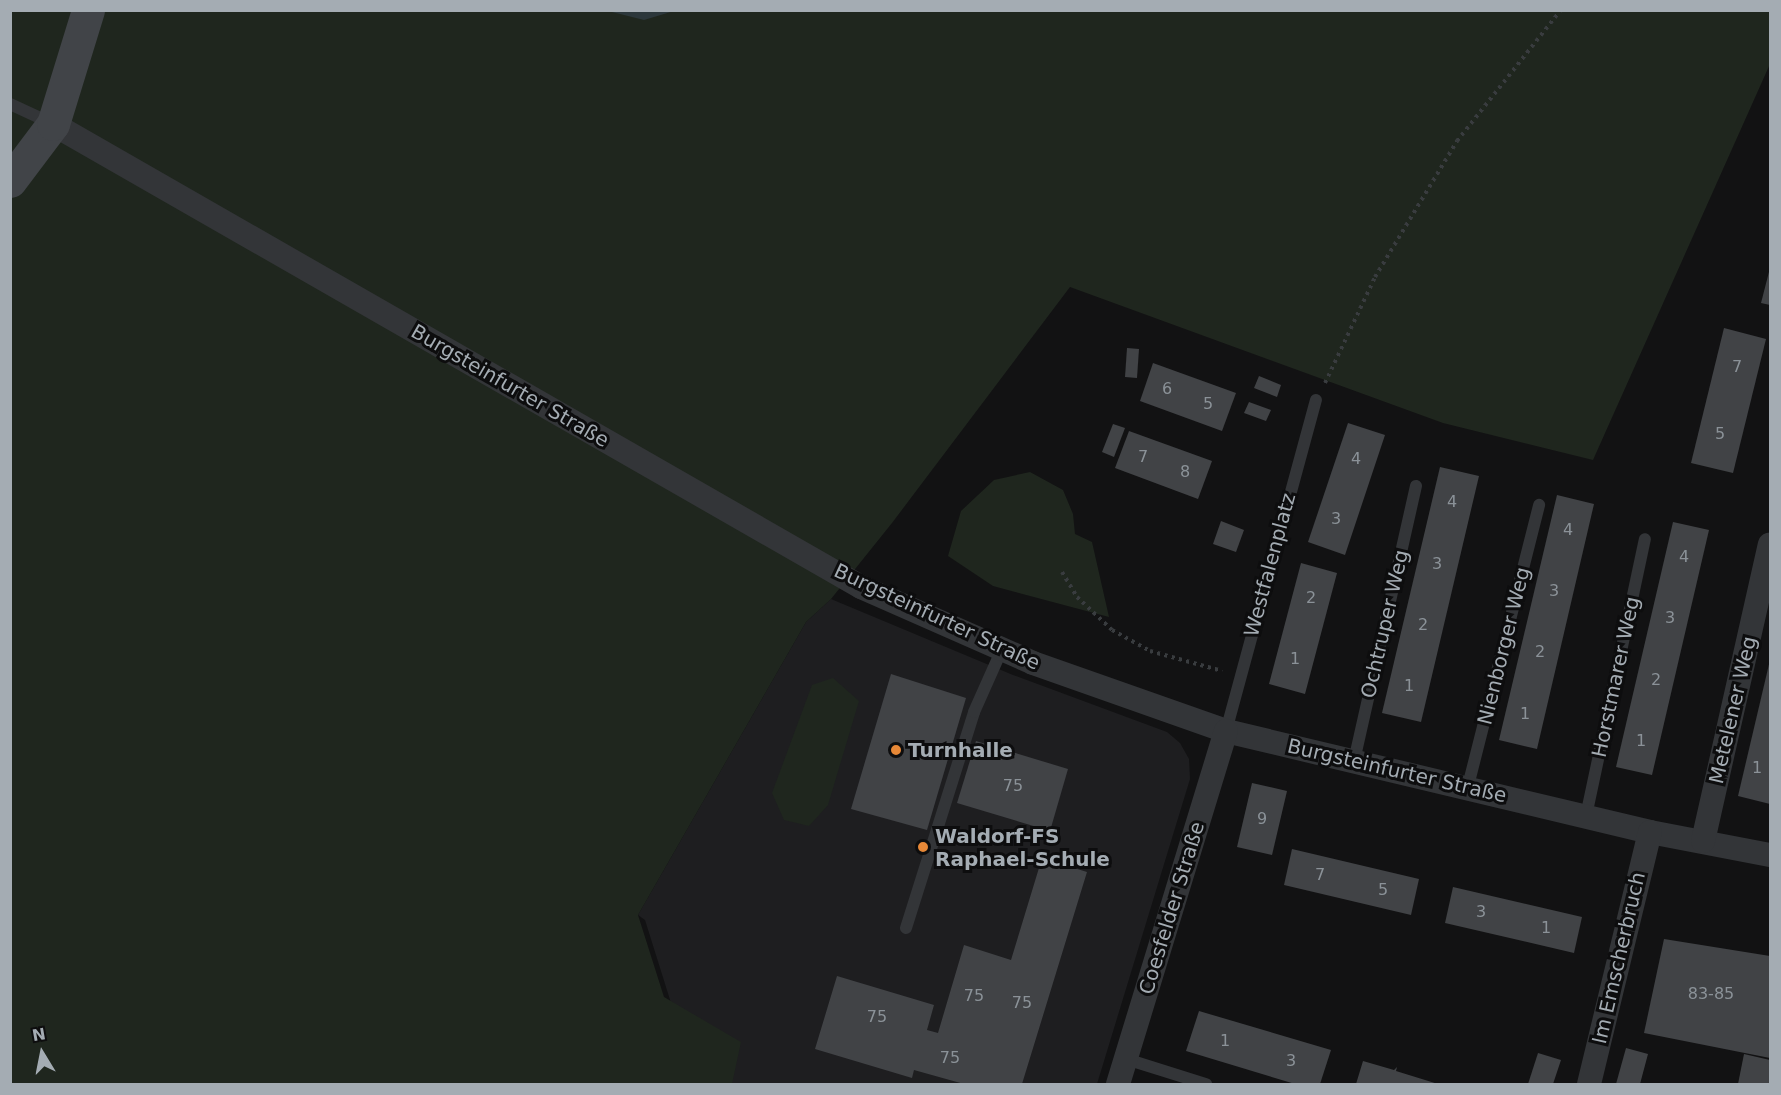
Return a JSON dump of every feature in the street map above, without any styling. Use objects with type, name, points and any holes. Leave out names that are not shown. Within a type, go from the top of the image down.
[{"type":"street","points":[[10,181],[53,124],[88,10]]},
{"type":"street","name":"Burgsteinfurter Straße","points":[[53,124],[861,586],[1002,649],[1226,731],[1468,786],[1650,832],[1770,855]]},
{"type":"street","name":"Metelener Weg","points":[[1703,841],[1770,544]]},
{"type":"street","name":"Coesfelder Straße","points":[[1118,1084],[1226,731]]},
{"type":"street","name":"Im Emscherbruch","points":[[1589,1084],[1650,832]]},
{"type":"lane","points":[[10,104],[53,124]]},
{"type":"lane","name":"Westfalenplatz","points":[[1226,731],[1316,400]]},
{"type":"lane","name":"Ochtruper Weg","points":[[1354,761],[1416,486]]},
{"type":"lane","name":"Nienborger Weg","points":[[1468,786],[1539,505]]},
{"type":"lane","name":"Horstmarer Weg","points":[[1586,816],[1645,539]]},
{"type":"lane","points":[[906,928],[974,712],[1002,649]]},
{"type":"lane","points":[[1126,1059],[1206,1084]]},
{"type":"path","points":[[1316,400],[1375,277],[1457,141],[1561,10]]},
{"type":"path","points":[[1062,572],[1077,597],[1112,630],[1150,651],[1240,676]]},
{"type":"shaded area","points":[[1770,10],[1770,64],[1593,460],[1443,423],[1070,287],[892,523],[831,599],[806,622],[638,915],[664,997],[741,1042],[732,1084],[11,1084],[10,11]]},
{"type":"shaded area","points":[[608,11],[674,11],[644,20]]},
{"type":"shaded area","points":[[1030,472],[1063,490],[1073,514],[1075,534],[1092,542],[1109,617],[993,586],[948,556],[961,511],[994,480]]},
{"type":"shaded area","name":"Waldorf-FS Raphael-Schule","points":[[831,599],[1013,675],[1167,732],[1180,743],[1189,759],[1190,779],[1097,1084],[702,1084],[687,1054],[645,920],[638,915],[806,622]]},
{"type":"shaded area","points":[[833,678],[859,701],[828,805],[809,826],[784,820],[772,793],[812,685]]},
{"type":"building","points":[[1770,268],[1770,305],[1761,303]]},
{"type":"building","points":[[1724,328],[1766,339],[1733,473],[1691,463]]},
{"type":"building","points":[[1127,348],[1139,349],[1137,378],[1125,377]]},
{"type":"building","points":[[1153,363],[1236,393],[1222,431],[1140,401]]},
{"type":"building","points":[[1259,376],[1281,385],[1277,397],[1254,388]]},
{"type":"building","points":[[1249,402],[1271,410],[1266,421],[1244,413]]},
{"type":"building","points":[[1348,423],[1385,435],[1345,555],[1308,542]]},
{"type":"building","points":[[1113,424],[1125,428],[1114,457],[1102,452]]},
{"type":"building","points":[[1129,431],[1212,461],[1198,499],[1115,468]]},
{"type":"building","points":[[1440,467],[1479,476],[1421,722],[1382,713]]},
{"type":"building","points":[[1557,495],[1594,504],[1537,749],[1499,740]]},
{"type":"building","points":[[1221,521],[1244,530],[1236,552],[1213,544]]},
{"type":"building","points":[[1673,522],[1709,530],[1652,775],[1616,767]]},
{"type":"building","points":[[1301,563],[1337,573],[1305,694],[1269,684]]},
{"type":"building","points":[[1770,660],[1770,804],[1738,796]]},
{"type":"building","name":"Turnhalle","points":[[891,674],[966,698],[927,830],[851,809]]},
{"type":"building","points":[[976,741],[1068,769],[1050,831],[957,803]]},
{"type":"building","points":[[1252,783],[1287,791],[1272,855],[1237,847]]},
{"type":"building","points":[[1292,849],[1419,879],[1411,915],[1284,885]]},
{"type":"building","points":[[1042,858],[1087,872],[1022,1084],[964,1084],[914,1070],[912,1078],[815,1049],[837,976],[934,1005],[927,1030],[938,1033],[964,945],[1011,960]]},
{"type":"building","points":[[1453,887],[1582,917],[1574,953],[1445,923]]},
{"type":"building","points":[[1664,939],[1770,956],[1770,1058],[1644,1033]]},
{"type":"building","points":[[1199,1011],[1331,1050],[1320,1084],[1295,1084],[1186,1051]]},
{"type":"building","points":[[1626,1048],[1648,1054],[1640,1084],[1616,1084]]},
{"type":"building","points":[[1538,1053],[1561,1060],[1553,1084],[1528,1084]]},
{"type":"building","points":[[1744,1054],[1770,1060],[1770,1084],[1738,1084]]},
{"type":"building","points":[[1363,1061],[1394,1070],[1397,1067],[1396,1071],[1438,1084],[1356,1084]]},
{"type":"place","name":"Turnhalle","points":[[896,750]]},
{"type":"place","name":"Waldorf-FS Raphael-Schule","points":[[923,847]]}]
